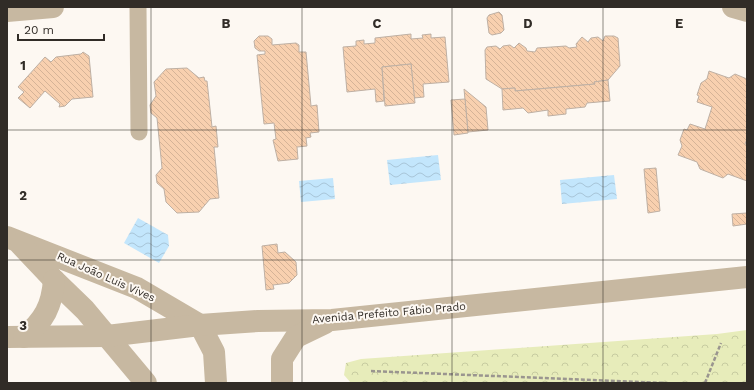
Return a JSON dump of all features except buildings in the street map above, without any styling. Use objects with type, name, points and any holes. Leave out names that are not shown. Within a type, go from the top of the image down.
[{"type":"street","points":[[7,11],[53,7]]},
{"type":"street","points":[[733,7],[747,10]]},
{"type":"street","name":"Rua João Luis Vives","points":[[12,239],[85,310],[146,383]]},
{"type":"street","name":"Rua João Luis Vives","points":[[12,239],[62,257],[137,288],[200,325]]},
{"type":"street","name":"Avenida Prefeito Fábio Prado","points":[[15,337],[106,336],[200,325],[258,321],[332,320],[747,277]]},
{"type":"street","points":[[15,337],[40,321],[52,299],[54,280]]},
{"type":"street","points":[[282,383],[282,359],[296,337],[332,320]]},
{"type":"street","points":[[200,325],[214,352],[216,383]]},
{"type":"lane","points":[[138,7],[140,132]]},
{"type":"path","points":[[706,383],[721,343]]},
{"type":"path","points":[[371,371],[666,383]]},
{"type":"green space","points":[[747,330],[747,383],[351,383],[344,375],[346,363],[361,359],[717,334]]},
{"type":"water","points":[[438,155],[441,180],[390,185],[387,160]]},
{"type":"water","points":[[614,175],[617,199],[562,204],[560,180]]},
{"type":"water","points":[[333,178],[335,199],[301,202],[299,181]]},
{"type":"water","points":[[138,218],[168,235],[169,246],[159,263],[124,243]]}]
